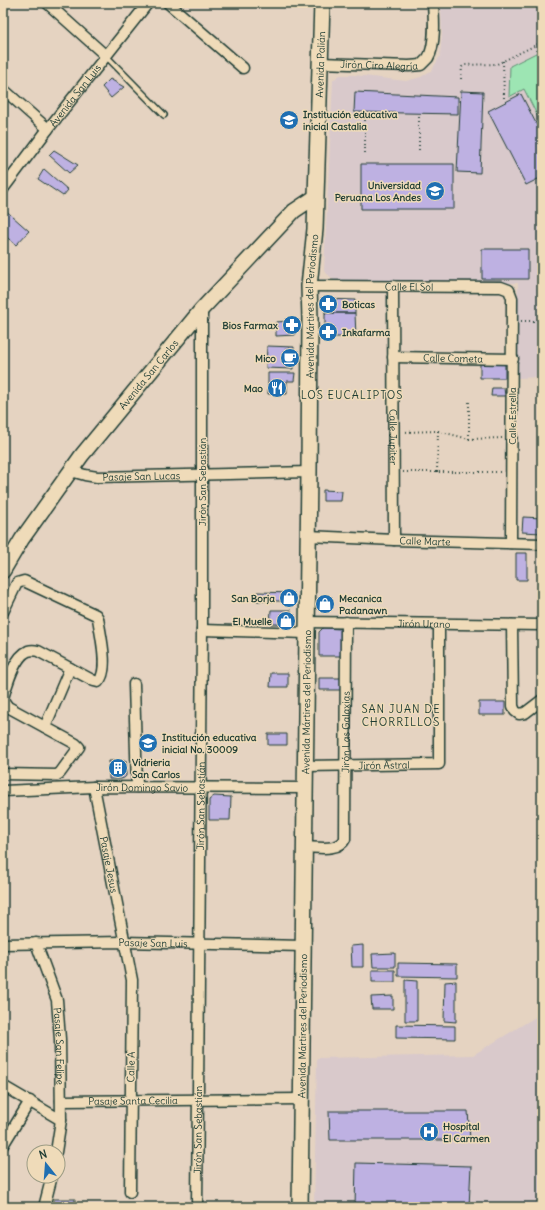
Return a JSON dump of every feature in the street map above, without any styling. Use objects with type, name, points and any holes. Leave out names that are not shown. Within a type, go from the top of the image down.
[{"type":"main road","name":"Avenida Palián","points":[[315,197],[322,3]]},
{"type":"main road","name":"Avenida Mártires del Periodismo","points":[[300,1207],[309,472],[309,286],[315,197]]},
{"type":"main road","name":"Avenida San Carlos","points":[[3,571],[22,539],[82,455],[202,309],[294,211],[315,197]]},
{"type":"street","points":[[47,3],[106,56]]},
{"type":"street","name":"Avenida San Luis","points":[[3,189],[48,129],[148,3]]},
{"type":"street","points":[[168,3],[243,68]]},
{"type":"street","name":"Jirón Ciro Alegría","points":[[320,63],[409,66],[421,65],[428,58],[432,47],[435,20],[433,3]]},
{"type":"street","points":[[3,89],[48,129]]},
{"type":"street","name":"Calle El Sol","points":[[309,286],[501,287],[509,290]]},
{"type":"street","name":"Calle Jupiter","points":[[393,286],[392,357],[394,540]]},
{"type":"street","name":"Calle Estrella","points":[[509,290],[512,298],[513,359],[511,543]]},
{"type":"street","name":"Jirón San Sebastián","points":[[197,1207],[202,630],[202,309]]},
{"type":"street","name":"Calle Cometa","points":[[392,357],[513,359]]},
{"type":"street","name":"Pasaje San Lucas","points":[[71,471],[97,477],[309,472]]},
{"type":"street","name":"Calle Marte","points":[[308,536],[542,544]]},
{"type":"street","points":[[3,612],[17,583],[24,581],[96,615],[98,618],[105,667],[102,678],[98,682],[38,650],[31,650],[23,655],[7,670],[3,698],[8,707],[79,747],[57,775],[3,774]]},
{"type":"street","name":"Jirón Urano","points":[[202,630],[306,627],[346,622],[542,625]]},
{"type":"street","name":"Jirón Las Galaxias","points":[[304,847],[336,847],[343,843],[345,839],[346,622]]},
{"type":"street","name":"Jirón Astral","points":[[305,766],[439,764],[439,624]]},
{"type":"street","points":[[512,625],[513,706],[515,711],[519,714],[525,713],[542,700]]},
{"type":"street","points":[[45,727],[70,668]]},
{"type":"street","points":[[134,684],[137,787]]},
{"type":"street","name":"Jirón Domingo Savio","points":[[3,791],[94,787],[305,788]]},
{"type":"street","name":"Pasaje Jesus","points":[[94,787],[123,942]]},
{"type":"street","name":"Pasaje San Luis","points":[[3,944],[123,942],[303,946]]},
{"type":"street","name":"Calle A","points":[[123,942],[132,980],[130,1192]]},
{"type":"street","name":"Pasaje San Felipe","points":[[36,943],[57,1000],[60,1039],[61,1101],[61,1120],[57,1144]]},
{"type":"street","points":[[3,1086],[61,1120]]},
{"type":"street","name":"Pasaje Santa Cecilia","points":[[61,1101],[301,1100]]},
{"type":"street","points":[[3,1145],[30,1101]]},
{"type":"street","points":[[44,1207],[50,1184]]},
{"type":"lane","points":[[106,56],[164,114]]},
{"type":"path","points":[[461,78],[462,67],[465,65],[493,64],[503,61],[542,42]]},
{"type":"path","points":[[503,61],[504,98]]},
{"type":"path","points":[[365,116],[365,153]]},
{"type":"path","points":[[418,117],[419,153]]},
{"type":"path","points":[[512,322],[542,321]]},
{"type":"path","points":[[469,402],[469,439]]},
{"type":"path","points":[[393,432],[438,431],[469,439],[512,438]]},
{"type":"path","points":[[437,472],[438,431]]},
{"type":"path","points":[[393,473],[512,472]]},
{"type":"shaded area","name":"Universidad Peruana Los Andes","points":[[445,3],[542,3],[542,377],[517,378],[518,283],[345,283],[334,280],[324,271],[333,80],[340,75],[355,75],[406,81],[421,77],[432,70],[440,56],[442,33],[441,8]]},
{"type":"shaded area","name":"Hospital El Carmen","points":[[542,1013],[542,1207],[314,1207],[317,1058],[473,1055]]},
{"type":"green space","points":[[542,50],[542,125],[524,89],[509,97],[510,66]]},
{"type":"building","points":[[110,79],[124,87],[111,98],[102,87]]},
{"type":"building","points":[[461,91],[483,92],[480,173],[457,172]]},
{"type":"building","points":[[355,92],[458,97],[458,114],[354,112]]},
{"type":"building","points":[[521,94],[542,135],[542,177],[526,185],[488,111]]},
{"type":"building","points":[[54,150],[78,165],[69,173],[49,155]]},
{"type":"building","points":[[361,164],[454,164],[454,209],[361,209]]},
{"type":"building","points":[[44,169],[68,190],[63,196],[38,179]]},
{"type":"building","points":[[3,208],[29,231],[16,245],[3,234]]},
{"type":"building","points":[[482,249],[528,249],[528,279],[482,279]]},
{"type":"building","points":[[325,299],[355,300],[355,313],[325,313]]},
{"type":"building","points":[[325,313],[355,313],[356,337],[325,337]]},
{"type":"building","points":[[276,322],[294,322],[295,335],[276,336]]},
{"type":"building","points":[[267,346],[294,347],[293,369],[266,368]]},
{"type":"building","points":[[480,362],[505,362],[505,378],[480,378]]},
{"type":"building","name":"Mao","points":[[268,373],[295,373],[294,381],[287,381],[287,394],[268,394]]},
{"type":"building","points":[[492,388],[504,388],[505,396],[491,396]]},
{"type":"building","points":[[323,490],[342,491],[341,501],[323,501]]},
{"type":"building","points":[[523,517],[542,518],[542,533],[522,532]]},
{"type":"building","points":[[516,553],[527,553],[527,580],[516,580]]},
{"type":"building","points":[[257,592],[293,593],[292,601],[257,601]]},
{"type":"building","name":"Mecanica Padanawn","points":[[322,601],[328,601],[327,607],[321,607]]},
{"type":"building","points":[[271,610],[291,610],[290,621],[286,624],[270,624]]},
{"type":"building","points":[[323,628],[341,629],[341,656],[319,656],[319,632]]},
{"type":"building","points":[[271,673],[288,673],[288,687],[270,687]]},
{"type":"building","points":[[319,678],[341,678],[341,690],[319,690]]},
{"type":"building","points":[[479,702],[505,702],[505,715],[479,715]]},
{"type":"building","points":[[268,734],[287,734],[287,745],[268,745]]},
{"type":"building","name":"Vidrieria San Carlos","points":[[109,761],[126,761],[126,776],[124,778],[109,779]]},
{"type":"building","points":[[214,796],[231,797],[230,820],[209,820],[209,800]]},
{"type":"building","points":[[363,945],[363,967],[352,967],[351,946]]},
{"type":"building","points":[[395,953],[395,967],[373,967],[372,954]]},
{"type":"building","points":[[398,963],[457,964],[457,977],[398,976]]},
{"type":"building","points":[[372,970],[395,970],[395,982],[372,982]]},
{"type":"building","points":[[405,980],[417,981],[417,1021],[405,1021]]},
{"type":"building","points":[[456,981],[456,1022],[444,1021],[445,982]]},
{"type":"building","points":[[393,996],[393,1009],[372,1009],[371,997]]},
{"type":"building","points":[[396,1025],[455,1026],[455,1039],[396,1038]]},
{"type":"building","points":[[329,1111],[468,1111],[470,1140],[330,1140]]},
{"type":"building","points":[[356,1163],[471,1166],[469,1207],[355,1207]]},
{"type":"building","points":[[54,1199],[75,1199],[75,1207],[54,1207]]},
{"type":"place","name":"Institución educativa inicial Castalia","points":[[289,120]]},
{"type":"place","name":"Universidad Peruana Los Andes","points":[[435,191]]},
{"type":"place","name":"Boticas","points":[[328,304]]},
{"type":"place","name":"Bios Farmax","points":[[292,325]]},
{"type":"place","name":"Inkafarma","points":[[328,332]]},
{"type":"place","name":"Mico","points":[[290,358]]},
{"type":"place","name":"Mao","points":[[277,388]]},
{"type":"place","name":"San Borja","points":[[289,598]]},
{"type":"place","name":"Mecanica Padanawn","points":[[325,604]]},
{"type":"place","name":"El Muelle","points":[[286,621]]},
{"type":"place","name":"Institución educativa inicial No. 30009","points":[[148,743]]},
{"type":"place","name":"Vidrieria San Carlos","points":[[118,768]]},
{"type":"place","name":"Hospital El Carmen","points":[[429,1132]]},
{"type":"district","name":"LOS EUCALIPTOS","points":[[352,395]]},
{"type":"district","name":"SAN JUAN DE CHORRILLOS","points":[[401,715]]}]
